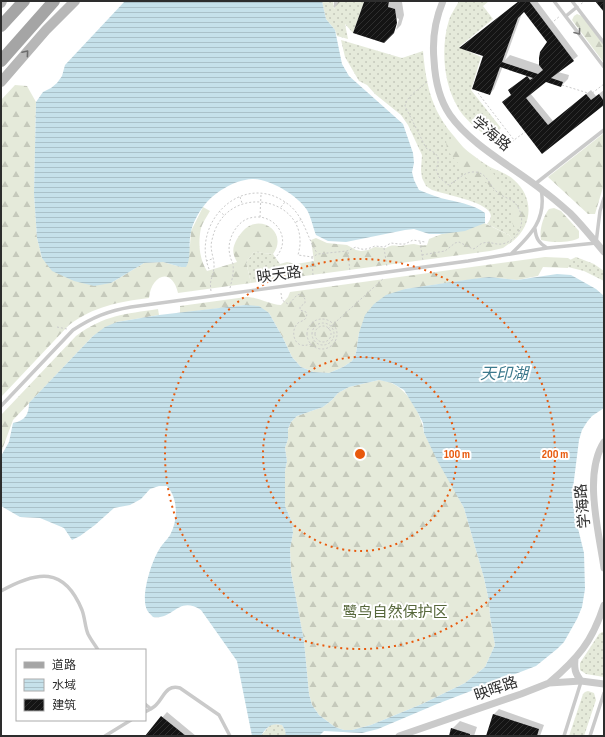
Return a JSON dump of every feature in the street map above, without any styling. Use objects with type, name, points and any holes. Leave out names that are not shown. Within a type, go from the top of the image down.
[{"type":"main road","points":[[1,26],[24,1]]},
{"type":"main road","points":[[1,61],[54,1]]},
{"type":"street","points":[[1,82],[46,30],[75,1]]},
{"type":"street","name":"学海路","points":[[443,1],[435,24],[433,56],[438,88],[450,115],[461,128],[480,144],[538,186],[570,214],[604,252]]},
{"type":"street","name":"学海路","points":[[604,442],[597,459],[593,478],[597,526],[604,568]]},
{"type":"street","points":[[549,683],[575,659],[600,628],[604,605]]},
{"type":"street","points":[[575,659],[574,668],[576,674],[582,681]]},
{"type":"street","name":"映晖路","points":[[398,736],[549,683],[582,681],[604,684]]},
{"type":"lane","points":[[554,1],[604,67]]},
{"type":"lane","points":[[572,1],[604,43]]},
{"type":"lane","points":[[564,15],[577,7]]},
{"type":"lane","points":[[547,248],[539,243],[535,236],[535,229],[542,209],[543,200],[538,186],[604,130]]},
{"type":"lane","points":[[596,244],[600,211],[604,198]]},
{"type":"lane","points":[[511,254],[535,229]]},
{"type":"lane","name":"映天路","points":[[1,406],[74,330],[106,312],[117,309],[547,248],[596,244]]},
{"type":"lane","points":[[1,591],[22,581],[42,576],[48,576],[59,580],[67,586],[77,601],[82,612],[88,634],[97,649]]},
{"type":"lane","points":[[564,736],[582,681]]},
{"type":"lane","points":[[146,712],[159,701],[165,691],[176,686],[219,715],[230,736]]},
{"type":"lane","points":[[590,736],[604,693]]},
{"type":"lane","points":[[146,705],[151,709]]},
{"type":"lane","points":[[105,736],[129,721]]},
{"type":"path","points":[[548,26],[564,15]]},
{"type":"path","points":[[422,255],[445,252],[455,243],[462,244],[473,249],[485,243],[503,244],[517,235],[520,231],[522,221],[516,203],[498,193],[489,180],[482,174],[469,172],[448,185],[438,177],[436,170],[438,157],[426,148],[405,106],[406,100],[410,95],[428,80]]},
{"type":"path","points":[[591,94],[604,84]]},
{"type":"path","points":[[562,85],[591,94],[594,98]]},
{"type":"path","points":[[478,93],[514,140]]},
{"type":"path","points":[[504,151],[514,140],[525,132]]},
{"type":"path","points":[[209,269],[206,261],[205,240],[208,229],[219,211],[229,202],[239,196],[249,194],[273,196],[285,201],[294,208],[302,219],[310,242],[318,254]]},
{"type":"path","points":[[260,217],[262,194]]},
{"type":"path","points":[[239,196],[242,204]]},
{"type":"path","points":[[280,208],[285,201]]},
{"type":"path","points":[[211,291],[210,283],[214,267],[211,242],[214,231],[224,216],[242,204],[261,202],[280,208],[288,214],[295,223],[299,232],[300,242],[298,255],[312,257],[318,254],[348,252],[356,247],[362,249],[375,246],[384,247],[391,243],[405,244],[413,240],[425,242]]},
{"type":"path","points":[[219,211],[224,216]]},
{"type":"path","points":[[229,289],[233,270],[233,263],[229,255],[231,237],[235,229],[246,219],[260,217],[268,219],[280,229],[283,235],[283,243],[281,250],[275,258]]},
{"type":"path","points":[[295,223],[302,219]]},
{"type":"path","points":[[205,240],[211,242]]},
{"type":"path","points":[[420,242],[423,262]]},
{"type":"path","points":[[384,247],[387,267]]},
{"type":"path","points":[[348,252],[350,272]]},
{"type":"path","points":[[312,257],[313,277]]},
{"type":"path","points":[[206,261],[212,259]]},
{"type":"path","points":[[328,329],[386,276]]},
{"type":"path","points":[[281,291],[282,300],[285,303],[290,303],[294,296],[299,294],[301,294],[305,299],[305,303],[300,307],[300,310],[306,312],[307,316],[305,320],[297,324],[294,335],[296,342],[304,346],[311,344]]},
{"type":"path","points":[[325,319],[334,324],[338,333],[332,346],[323,349],[314,347],[311,344],[307,334],[311,324],[315,321],[325,319]]},
{"type":"path","points":[[320,323],[328,324],[331,327],[334,334],[331,342],[324,346],[316,344],[311,337],[313,328],[320,323]]},
{"type":"path","points":[[57,327],[68,329]]},
{"type":"path","points":[[322,327],[328,329],[330,332],[330,338],[325,342],[318,341],[315,336],[317,330],[322,327]]},
{"type":"green space","points":[[322,1],[333,1],[334,9],[339,1],[364,2],[353,33],[345,24],[348,39],[337,36],[335,30],[326,19]]},
{"type":"green space","points":[[459,1],[489,1],[483,6],[493,19],[459,47],[481,57],[471,90],[501,128],[490,139],[471,123],[459,109],[448,84],[444,52],[446,30],[452,13]]},
{"type":"green space","points":[[577,14],[582,16],[604,45],[604,63],[572,20]]},
{"type":"green space","points":[[341,40],[402,58],[423,51],[428,85],[439,116],[468,151],[487,165],[512,178],[521,187],[525,194],[528,203],[527,219],[520,234],[513,241],[509,235],[487,224],[491,216],[487,209],[481,205],[432,190],[426,186],[422,178],[422,155],[408,125],[401,115],[375,94],[367,85],[359,81],[345,57]]},
{"type":"green space","points":[[15,85],[27,86],[36,102],[34,194],[37,238],[42,258],[111,283],[144,263],[163,262],[181,267],[190,245],[191,231],[203,207],[210,211],[201,228],[200,239],[202,261],[207,271],[237,262],[233,253],[234,245],[241,233],[249,226],[262,224],[268,226],[276,234],[278,240],[277,247],[273,254],[254,252],[246,262],[251,283],[178,293],[171,279],[162,277],[157,279],[151,290],[149,298],[127,301],[88,313],[69,325],[1,397],[1,100]]},
{"type":"green space","points":[[604,133],[604,184],[595,214],[588,214],[548,177]]},
{"type":"green space","points":[[454,139],[467,152],[491,170],[501,185],[507,190],[505,195],[498,195],[486,182],[466,178],[458,163],[447,150],[446,140]]},
{"type":"green space","points":[[514,208],[528,209],[527,218],[521,230],[514,227],[512,222],[511,215]]},
{"type":"green space","points":[[554,208],[561,211],[579,231],[579,238],[561,242],[541,240],[543,220],[549,209]]},
{"type":"green space","points":[[484,223],[509,235],[513,241],[503,248],[490,251],[282,279],[280,264],[287,262],[296,264],[314,261],[311,240],[316,238],[327,243],[347,245],[361,251],[375,247],[386,248],[412,244],[427,245],[429,239]]},
{"type":"green space","points":[[254,252],[273,254],[280,264],[282,279],[251,283],[246,262]]},
{"type":"green space","points":[[545,257],[568,258],[571,260],[568,268],[543,267],[538,276],[517,280],[489,277],[405,289],[359,333],[356,353],[352,361],[329,373],[314,372],[301,367],[292,357],[269,313],[245,305],[180,313],[180,306],[246,297],[281,305],[288,297],[290,292]]},
{"type":"green space","points":[[576,257],[594,264],[604,271],[604,281],[584,271],[560,265]]},
{"type":"green space","points":[[158,309],[159,315],[117,322],[93,336],[13,420],[2,450],[1,415],[76,336],[86,329],[115,316]]},
{"type":"green space","name":"鹭鸟自然保护区","points":[[379,380],[398,386],[414,404],[421,419],[424,433],[464,508],[484,578],[489,601],[495,645],[485,667],[465,683],[422,704],[371,725],[352,730],[344,730],[335,727],[319,715],[312,705],[309,694],[304,641],[291,572],[290,549],[293,533],[292,522],[285,506],[285,471],[287,461],[285,448],[291,422],[297,416],[323,407],[338,393],[349,387]]},
{"type":"green space","points":[[604,632],[604,677],[586,674],[580,670],[580,663],[599,634]]},
{"type":"green space","points":[[588,691],[594,693],[596,700],[584,736],[569,736],[583,694]]},
{"type":"green space","points":[[270,725],[282,725],[286,736],[261,736]]},
{"type":"water","points":[[125,1],[322,1],[326,19],[335,30],[342,64],[349,76],[403,124],[413,153],[414,163],[412,172],[419,190],[477,208],[485,213],[485,223],[465,231],[442,234],[429,234],[414,229],[346,242],[328,241],[316,235],[307,210],[297,199],[275,185],[252,179],[238,182],[224,188],[212,197],[201,210],[192,229],[189,259],[186,267],[163,262],[144,263],[111,283],[94,286],[74,281],[52,271],[42,258],[37,238],[34,194],[36,102],[43,92],[57,83],[62,76],[65,65]]},
{"type":"water","name":"天印湖","points":[[557,274],[571,275],[596,289],[604,296],[604,408],[592,416],[582,430],[579,440],[572,496],[584,553],[585,589],[582,607],[564,642],[536,666],[437,704],[378,729],[362,733],[324,731],[319,736],[286,736],[282,725],[275,724],[267,728],[261,736],[252,736],[237,661],[201,610],[187,605],[181,606],[166,615],[153,617],[147,610],[145,596],[148,578],[160,548],[170,535],[176,515],[175,502],[171,491],[167,486],[159,486],[150,489],[141,499],[130,505],[114,508],[95,525],[72,540],[64,528],[40,518],[20,517],[1,506],[1,456],[9,442],[13,423],[21,421],[26,416],[29,403],[93,336],[105,327],[117,322],[159,315],[245,305],[259,306],[269,313],[292,357],[301,367],[314,372],[329,373],[352,361],[356,353],[359,333],[365,315],[374,304],[386,295],[405,289],[489,277],[517,280]],"holes":[[[379,380],[392,383],[404,390],[418,413],[423,423],[424,433],[437,460],[464,508],[484,578],[489,601],[495,645],[485,667],[465,683],[422,704],[371,725],[352,730],[344,730],[335,727],[319,715],[312,705],[309,694],[304,641],[291,572],[290,549],[293,533],[292,522],[285,506],[285,471],[287,461],[285,448],[288,439],[288,429],[291,422],[297,416],[323,407],[338,393],[349,387]]]},
{"type":"building","points":[[362,1],[389,1],[388,7],[395,9],[397,23],[394,33],[384,43],[353,33],[364,2]]},
{"type":"building","points":[[519,1],[529,1],[574,61],[551,78],[563,82],[561,87],[546,82],[526,98],[548,125],[586,94],[591,100],[599,94],[604,101],[604,105],[542,154],[502,102],[511,95],[508,90],[527,76],[500,67],[490,95],[472,89],[483,56],[459,48]],"holes":[[[524,12],[547,42],[540,52],[539,65],[543,70],[538,74],[502,62],[518,18]]]},
{"type":"building","points":[[595,1],[604,1],[604,12]]},
{"type":"building","points":[[493,714],[539,729],[537,736],[486,736]]},
{"type":"building","points":[[161,716],[186,736],[145,736]]},
{"type":"building","points":[[451,728],[470,734],[470,736],[449,736]]}]
